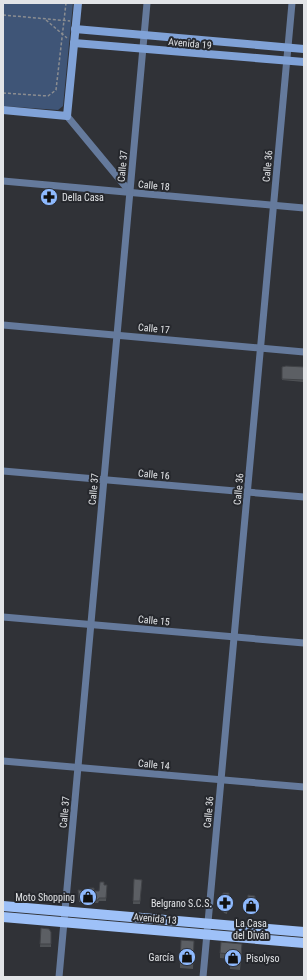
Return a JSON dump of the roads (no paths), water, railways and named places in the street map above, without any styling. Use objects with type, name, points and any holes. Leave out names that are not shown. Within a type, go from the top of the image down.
[{"type":"main road","points":[[3,110],[67,116],[78,3]]},
{"type":"main road","name":"Avenida 19","points":[[76,25],[144,35],[304,48]]},
{"type":"main road","name":"Avenida 19","points":[[74,42],[304,62]]},
{"type":"main road","name":"Avenida 13","points":[[3,906],[304,932]]},
{"type":"main road","name":"Avenida 13","points":[[3,917],[304,943]]},
{"type":"street","name":"Calle 37","points":[[59,977],[147,3]]},
{"type":"street","name":"Calle 36","points":[[203,977],[292,3]]},
{"type":"street","points":[[67,116],[130,192]]},
{"type":"street","name":"Calle 18","points":[[3,181],[304,208]]},
{"type":"street","name":"Calle 17","points":[[3,325],[304,352]]},
{"type":"street","name":"Calle 16","points":[[3,471],[304,497]]},
{"type":"street","name":"Calle 15","points":[[3,617],[304,643]]},
{"type":"street","name":"Calle 14","points":[[3,761],[304,787]]},
{"type":"place","name":"Della Casa","points":[[49,197]]},
{"type":"place","name":"Moto Shopping","points":[[88,897]]},
{"type":"place","name":"Belgrano S.C.S.","points":[[225,903]]},
{"type":"place","name":"La Casa del Diván","points":[[251,906]]},
{"type":"place","name":"García","points":[[187,957]]},
{"type":"place","name":"Pisolyso","points":[[233,958]]}]
